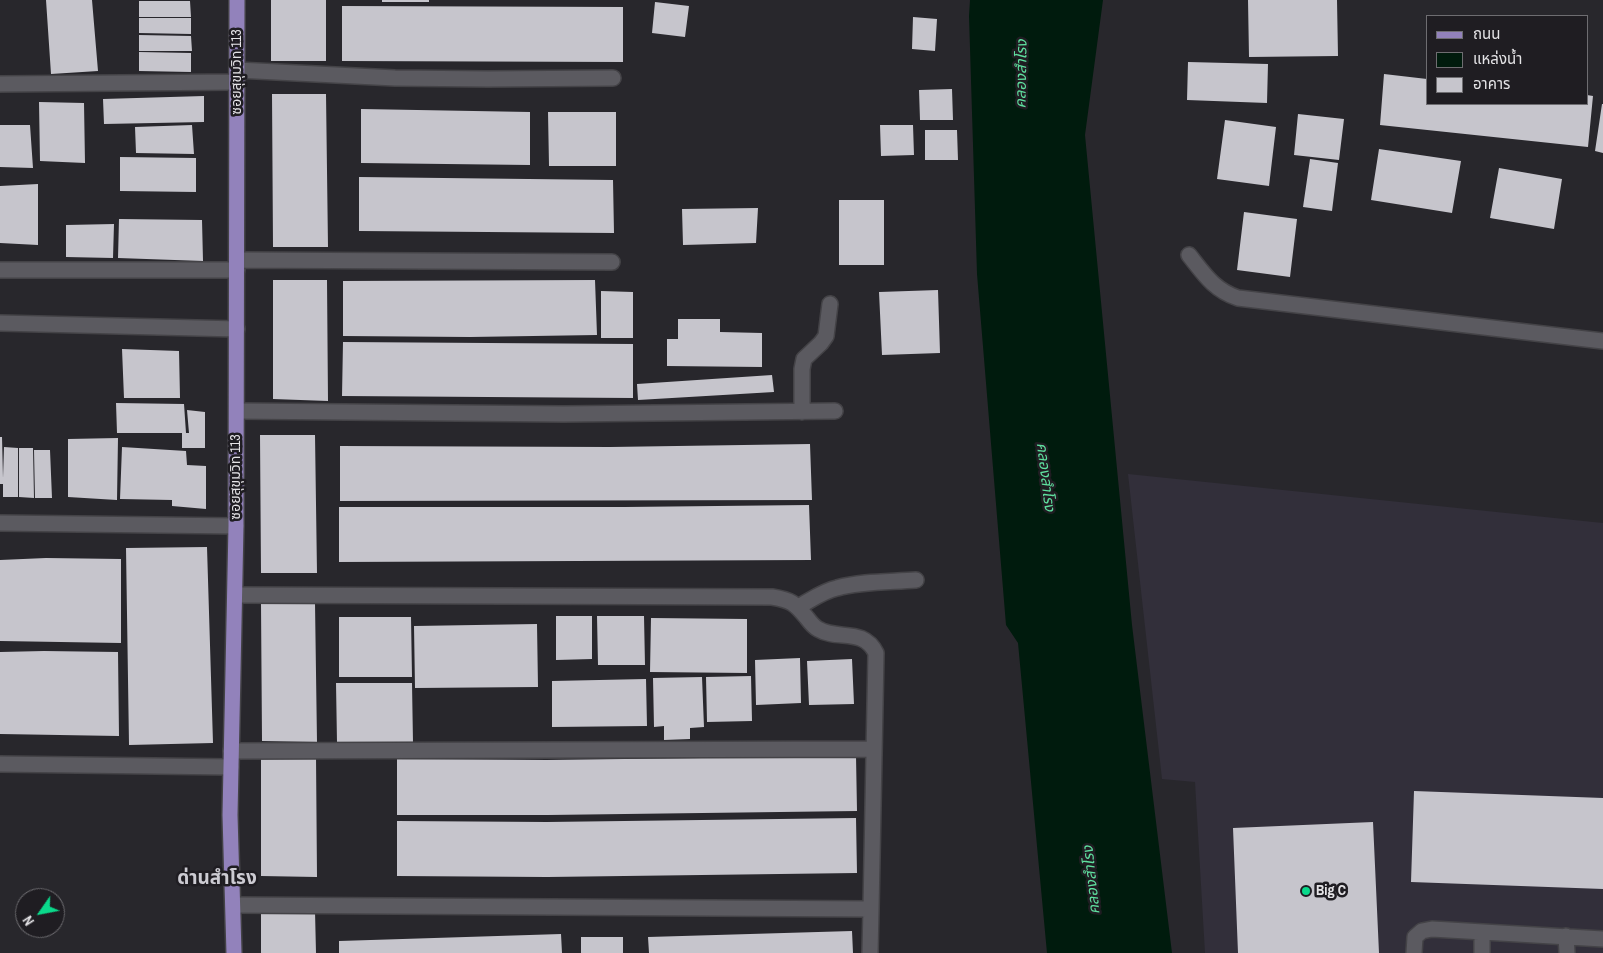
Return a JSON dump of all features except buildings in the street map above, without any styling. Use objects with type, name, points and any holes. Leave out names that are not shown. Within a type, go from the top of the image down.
[{"type":"main road","name":"ซอยสุขุมวิท 113","points":[[234,953],[230,815],[237,411],[237,0]]},
{"type":"street","points":[[0,84],[237,76],[498,79],[613,78]]},
{"type":"street","points":[[1189,255],[1210,282],[1224,293],[1238,298],[1603,341]]},
{"type":"street","points":[[0,270],[237,265],[612,262]]},
{"type":"street","points":[[802,412],[802,369],[804,359],[826,336],[830,304]]},
{"type":"street","points":[[0,324],[237,329]]},
{"type":"street","points":[[237,411],[564,414],[835,411]]},
{"type":"street","points":[[0,523],[236,526]]},
{"type":"street","points":[[798,607],[836,588],[856,584],[916,580]]},
{"type":"street","points":[[235,595],[772,597],[787,599],[798,607],[817,629],[829,633],[864,638],[872,645],[876,653],[870,953]]},
{"type":"street","points":[[231,751],[874,749]]},
{"type":"street","points":[[0,764],[231,767]]},
{"type":"street","points":[[233,905],[871,910]]},
{"type":"street","points":[[1414,953],[1415,937],[1422,931],[1432,929],[1603,938]]},
{"type":"street","points":[[1482,932],[1482,953]]},
{"type":"street","points":[[1566,936],[1567,953]]},
{"type":"shaded area","points":[[1128,474],[1603,523],[1603,953],[1205,953],[1195,782],[1162,779]]},
{"type":"water","name":"คลองสำโรง","points":[[970,0],[1103,0],[1085,135],[1132,625],[1172,953],[1047,953],[1018,643],[1006,625],[977,274]]},
{"type":"place","name":"Big C","points":[[1306,891]]},
{"type":"district","name":"ด่านสำโรง","points":[[217,879]]}]
